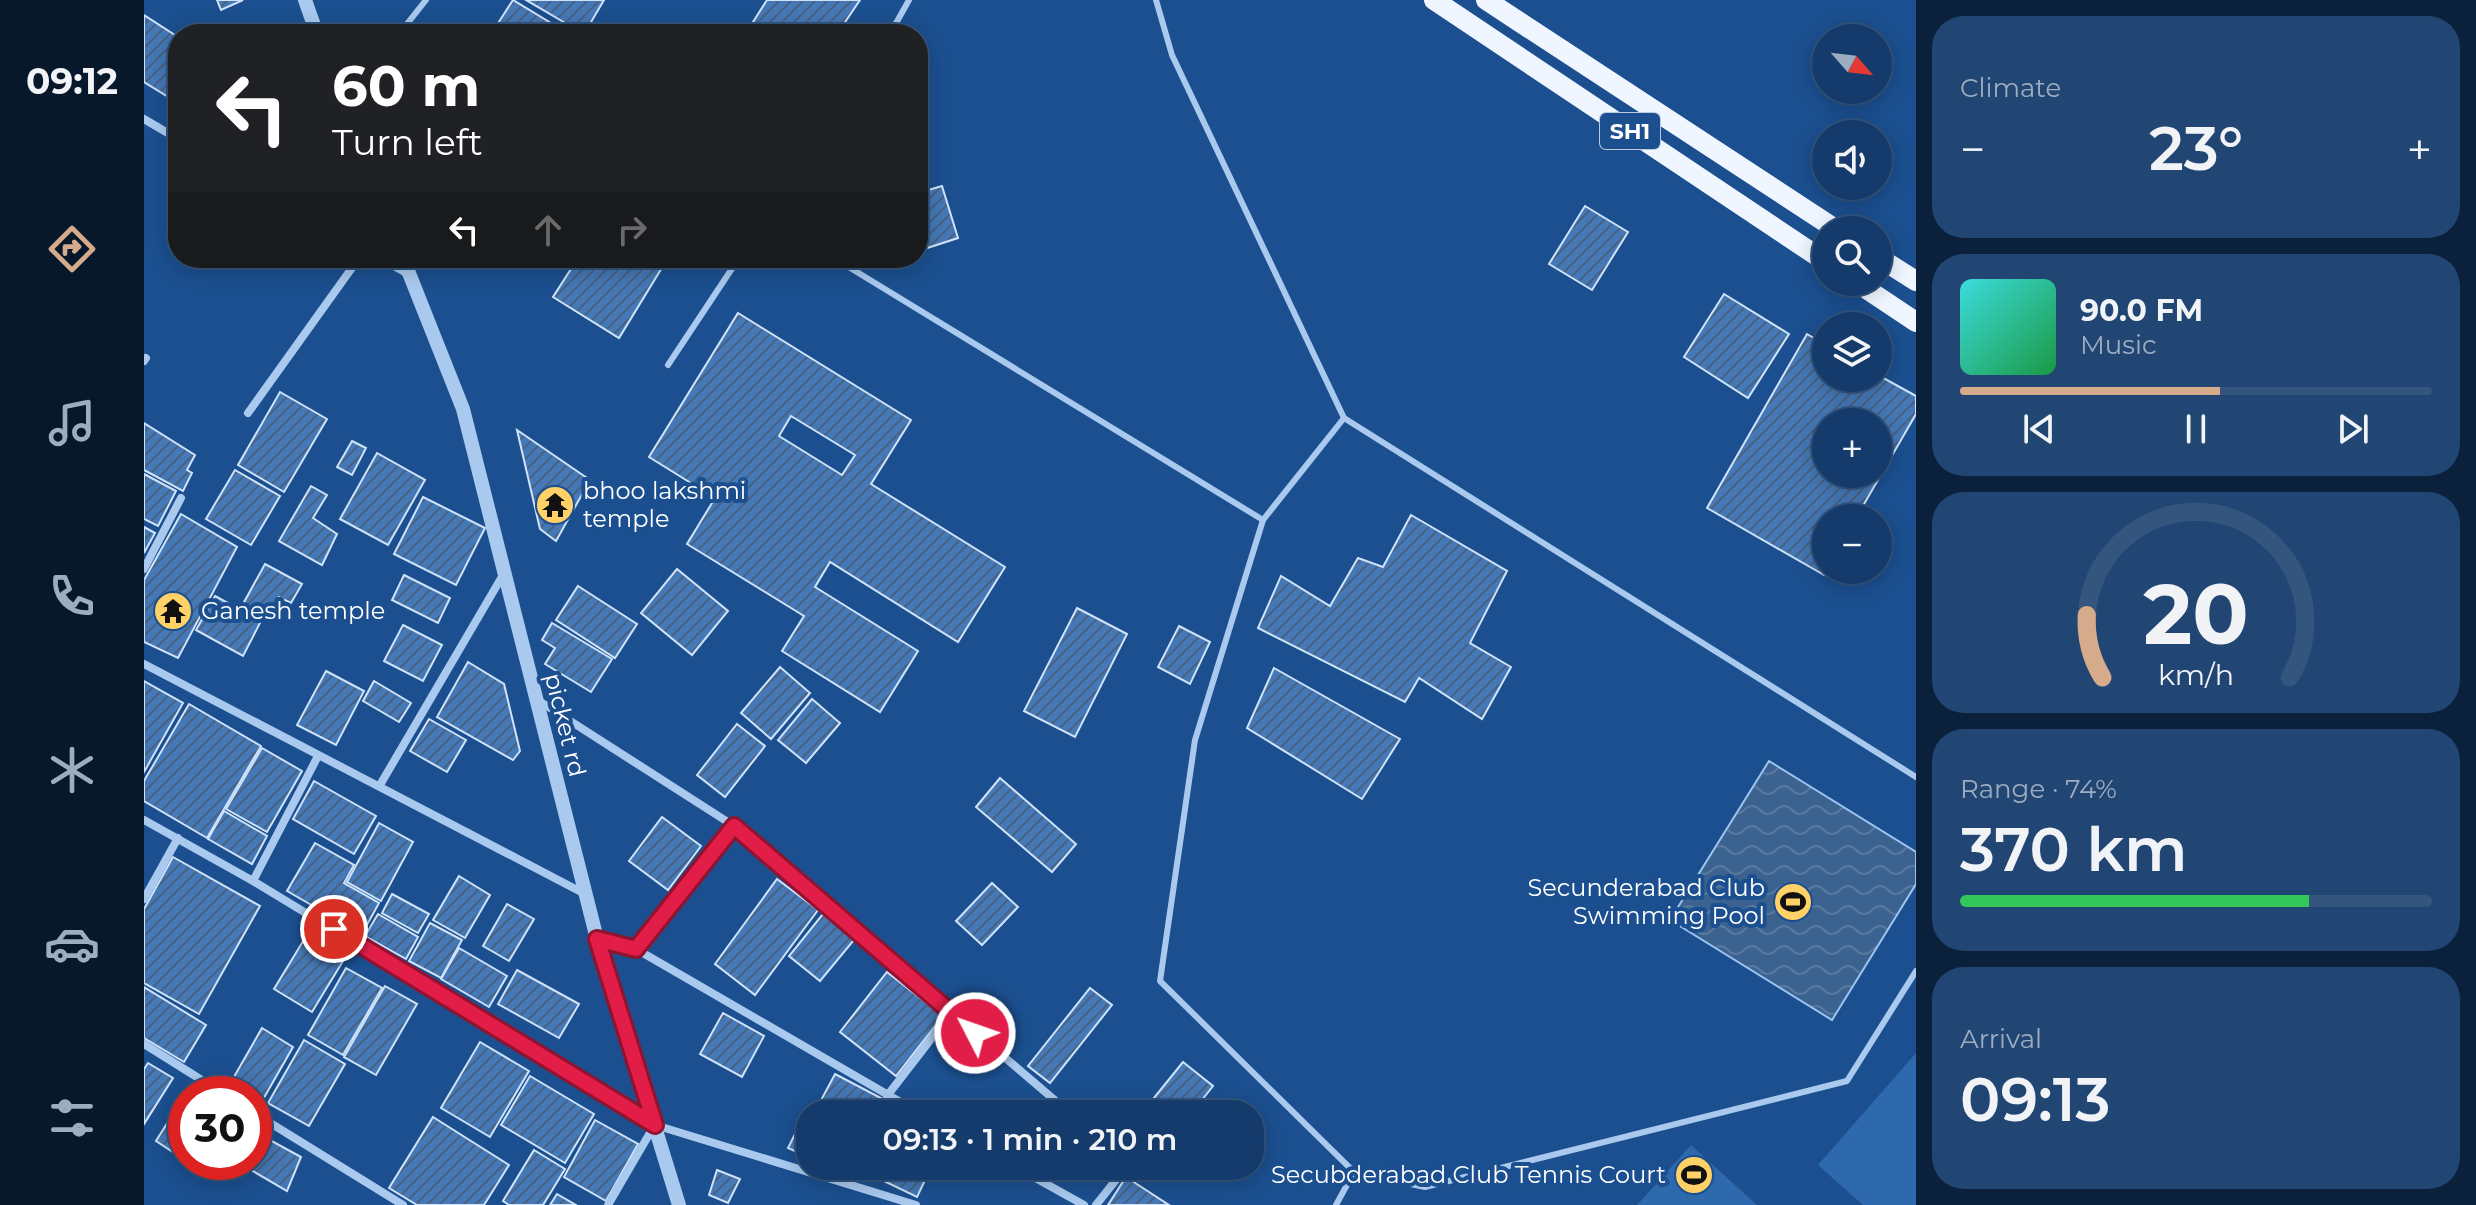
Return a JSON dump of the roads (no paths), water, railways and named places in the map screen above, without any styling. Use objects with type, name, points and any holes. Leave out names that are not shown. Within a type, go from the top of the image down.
[{"type":"main road","name":"SH1","points":[[1434,0],[1812,253]]},
{"type":"main road","name":"SH1","points":[[1486,0],[1816,216]]},
{"type":"main road","points":[[1892,266],[1916,281]]},
{"type":"main road","points":[[1877,296],[1916,322]]},
{"type":"street","points":[[305,0],[313,24]]},
{"type":"street","points":[[144,119],[168,133]]},
{"type":"street","points":[[248,413],[352,268]]},
{"type":"street","points":[[397,268],[410,276]]},
{"type":"street","name":"picket rd","points":[[407,268],[463,409],[597,939],[679,1205]]},
{"type":"street","points":[[144,569],[181,498]]},
{"type":"street","points":[[380,785],[503,575]]},
{"type":"street","points":[[144,664],[585,894]]},
{"type":"street","points":[[535,699],[734,826],[1055,1100]]},
{"type":"street","points":[[253,881],[318,756]]},
{"type":"street","points":[[144,820],[253,881],[655,1125],[916,1205]]},
{"type":"street","points":[[636,949],[734,826]]},
{"type":"street","points":[[144,899],[178,838]]},
{"type":"street","points":[[597,939],[636,949],[895,1100]]},
{"type":"street","points":[[887,1096],[952,1012]]},
{"type":"street","points":[[144,1044],[195,1076]]},
{"type":"street","points":[[272,1124],[403,1205]]},
{"type":"street","points":[[608,1205],[655,1125]]},
{"type":"street","points":[[1039,1180],[1084,1205]]},
{"type":"street","points":[[1096,1205],[1116,1180]]},
{"type":"lane","points":[[407,24],[426,0]]},
{"type":"lane","points":[[896,24],[909,0]]},
{"type":"lane","points":[[1156,0],[1172,55],[1344,418],[1916,777]]},
{"type":"lane","points":[[668,365],[732,268]]},
{"type":"lane","points":[[850,268],[1263,520]]},
{"type":"lane","points":[[1344,418],[1263,520],[1195,740],[1160,981],[1354,1172],[1425,1187],[1847,1081],[1916,971]]},
{"type":"lane","points":[[1336,1205],[1354,1172]]},
{"type":"water","name":"Secunderabad Club Swimming Pool","points":[[1769,761],[1916,852],[1916,884],[1832,1020],[1670,920]]},
{"type":"place","name":"bhoo lakshmi temple","points":[[555,505]]},
{"type":"place","name":"Ganesh temple","points":[[173,611]]},
{"type":"place","name":"Secunderabad Club Swimming Pool","points":[[1793,902]]},
{"type":"place","name":"Secubderabad Club Tennis Court","points":[[1694,1175]]}]
